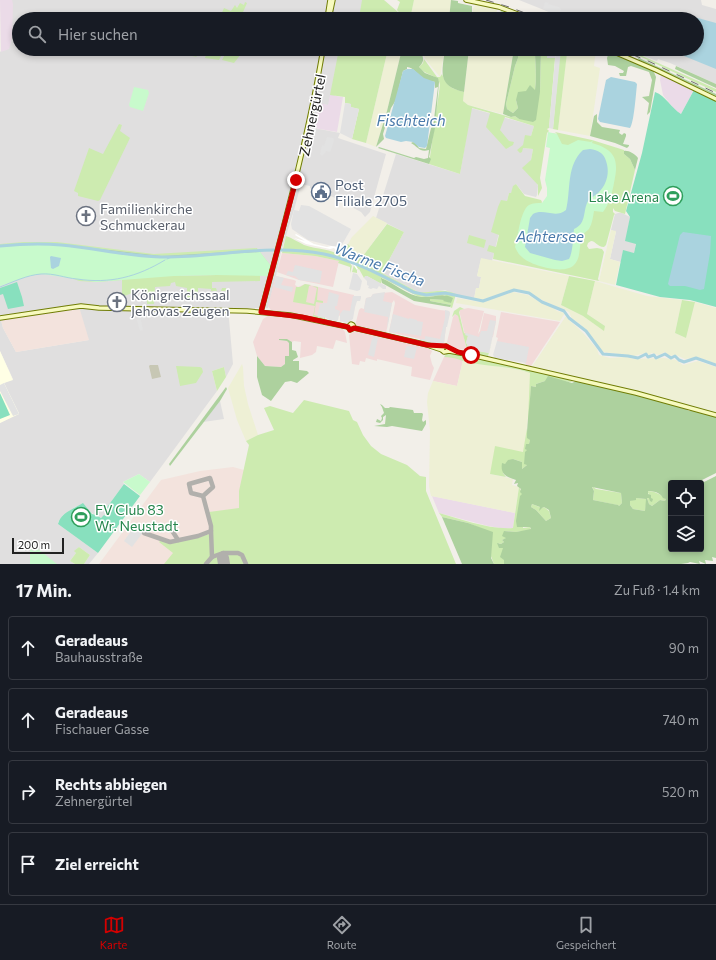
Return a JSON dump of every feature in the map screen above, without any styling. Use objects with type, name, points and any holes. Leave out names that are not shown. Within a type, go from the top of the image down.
[{"type":"main road","points":[[329,12],[331,0]]},
{"type":"main road","points":[[466,0],[499,7],[512,12]]},
{"type":"main road","name":"Zehnergürtel","points":[[261,312],[299,175],[312,112],[315,106],[323,56]]},
{"type":"main road","points":[[623,56],[716,99]]},
{"type":"main road","points":[[0,318],[81,306],[110,308],[238,310],[302,317],[348,327],[350,330],[354,328],[442,348],[444,352],[448,350],[458,352],[636,393],[716,415]]},
{"type":"shaded area","points":[[0,0],[12,0],[11,42],[9,49],[1,52]]},
{"type":"shaded area","points":[[12,0],[378,0],[375,12],[12,12]]},
{"type":"shaded area","points":[[414,0],[451,0],[450,12],[411,12]]},
{"type":"shaded area","points":[[519,0],[701,0],[702,5],[716,9],[716,84],[670,63],[658,59],[657,61],[644,56],[704,56],[704,12],[549,12]]},
{"type":"shaded area","points":[[545,2],[561,9],[560,12],[550,12],[543,9]]},
{"type":"shaded area","points":[[476,4],[497,9],[497,12],[473,12]]},
{"type":"shaded area","points":[[12,36],[12,56],[363,56],[328,105],[319,104],[314,128],[340,133],[338,138],[386,154],[370,212],[365,217],[361,212],[320,190],[320,188],[315,187],[314,189],[310,188],[310,186],[301,184],[281,252],[268,308],[228,308],[233,364],[226,377],[224,367],[212,371],[217,391],[150,482],[139,474],[123,482],[124,484],[105,510],[108,513],[101,518],[79,506],[63,515],[58,522],[58,524],[98,553],[89,564],[84,564],[90,555],[79,547],[75,551],[76,553],[70,561],[75,564],[0,564],[0,423],[19,413],[4,383],[13,379],[0,351],[0,52],[11,42]],"holes":[[[1,320],[89,340],[16,352],[3,328]]]},
{"type":"shaded area","points":[[386,56],[400,56],[387,111],[376,147],[366,143]]},
{"type":"shaded area","points":[[424,56],[444,56],[440,77]]},
{"type":"shaded area","points":[[468,56],[513,56],[503,114],[468,105],[463,101]]},
{"type":"shaded area","points":[[544,56],[555,56],[555,58],[546,58]]},
{"type":"shaded area","points":[[555,56],[560,56],[553,129],[549,128]]},
{"type":"shaded area","points":[[566,56],[595,56],[594,66],[600,68],[590,136],[558,130]]},
{"type":"shaded area","points":[[661,74],[694,90],[681,114],[675,110],[663,95],[660,80]]},
{"type":"shaded area","points":[[330,95],[343,97],[337,132],[314,128],[319,103],[328,105]]},
{"type":"shaded area","points":[[345,103],[351,104],[351,107],[359,109],[352,139],[340,133]]},
{"type":"shaded area","points":[[471,108],[534,126],[531,136],[523,148],[533,149],[531,160],[538,186],[537,195],[536,197],[524,194],[516,184],[511,193],[509,193],[492,261],[481,259],[477,276],[481,277],[479,288],[476,288],[474,299],[456,295],[445,290],[424,293],[418,292],[382,273],[404,232],[376,218],[396,154],[460,174]]},
{"type":"shaded area","points":[[327,137],[333,138],[334,140],[330,152],[325,151],[326,152],[322,156],[320,154],[322,145],[324,146]]},
{"type":"shaded area","points":[[301,205],[309,206],[351,229],[340,248],[308,240],[292,229],[291,224],[294,210],[299,211]]},
{"type":"shaded area","points":[[622,213],[630,217],[626,241],[636,243],[634,253],[623,251],[621,262],[610,259],[616,232],[611,230],[615,214]]},
{"type":"shaded area","points":[[373,216],[387,223],[363,256],[360,254],[358,256],[348,244],[352,237]]},
{"type":"shaded area","points":[[611,230],[616,231],[610,259],[620,262],[615,285],[599,281]]},
{"type":"shaded area","points":[[282,253],[315,256],[339,261],[333,287],[299,280],[277,272]]},
{"type":"shaded area","points":[[481,258],[569,276],[561,305],[583,316],[603,330],[605,326],[587,314],[595,281],[647,296],[682,300],[675,333],[686,338],[695,302],[716,308],[716,364],[698,357],[685,359],[676,355],[669,356],[665,352],[659,355],[651,353],[650,355],[645,353],[634,356],[603,352],[580,324],[572,319],[569,312],[528,292],[516,289],[481,300],[474,299],[476,288],[479,288],[481,277],[477,276]]},
{"type":"shaded area","points":[[295,265],[322,271],[320,283],[299,280],[295,276],[286,275],[288,271],[293,272]]},
{"type":"shaded area","points":[[353,273],[357,274],[362,281],[360,290],[357,291],[349,289]]},
{"type":"shaded area","points":[[276,276],[296,281],[295,285],[298,287],[305,284],[354,295],[357,297],[354,311],[329,319],[325,317],[318,316],[318,318],[271,310],[268,306]]},
{"type":"shaded area","points":[[276,276],[284,278],[281,285],[293,287],[292,292],[274,287]]},
{"type":"shaded area","points":[[365,276],[386,286],[386,289],[379,286],[377,289],[368,288],[369,286],[367,285],[367,281],[364,278]]},
{"type":"shaded area","points":[[329,292],[339,295],[337,306],[335,306],[335,309],[340,311],[337,321],[317,316],[320,304],[327,303]]},
{"type":"shaded area","points":[[385,292],[383,301],[392,303],[387,330],[388,317],[364,312],[366,298],[371,297],[373,294]]},
{"type":"shaded area","points":[[392,292],[415,305],[449,311],[450,313],[444,343],[420,340],[389,332],[395,303],[394,300],[392,303],[386,333],[355,326],[359,310],[361,308],[364,309],[366,298],[371,297],[373,294]]},
{"type":"shaded area","points":[[513,292],[528,295],[557,311],[565,313],[560,321],[456,303],[457,298],[480,302]]},
{"type":"shaded area","points":[[353,296],[361,296],[361,298],[360,301],[357,301],[353,319],[347,323],[340,321],[340,314],[343,310],[350,311]]},
{"type":"shaded area","points":[[468,308],[484,311],[478,334],[484,313],[496,316],[496,321],[493,337],[468,348],[459,310]]},
{"type":"shaded area","points":[[65,310],[80,310],[89,340],[16,352],[3,328],[1,320]]},
{"type":"shaded area","points":[[445,310],[449,311],[450,313],[444,343],[441,345],[420,340],[425,339],[425,336],[440,339],[445,318]]},
{"type":"shaded area","points":[[144,312],[145,319],[141,320],[143,330],[140,331],[135,313]]},
{"type":"shaded area","points":[[501,312],[560,322],[531,366],[526,366],[526,364],[497,341],[498,338],[496,337]]},
{"type":"shaded area","points":[[393,314],[423,322],[421,336],[389,332]]},
{"type":"shaded area","points":[[455,314],[458,316],[461,324],[466,346],[465,350],[450,347],[447,342]]},
{"type":"shaded area","points":[[268,316],[290,317],[342,328],[345,332],[347,343],[336,340],[333,349],[317,346],[316,352],[312,355],[300,358],[301,342],[292,342],[287,339],[279,339],[289,342],[289,356],[285,364],[281,367],[265,366],[257,356],[253,342],[263,319]]},
{"type":"shaded area","points":[[566,316],[597,349],[599,355],[610,358],[664,358],[676,360],[683,365],[698,361],[716,367],[716,414],[532,368]]},
{"type":"shaded area","points":[[490,320],[496,321],[489,353],[468,350],[466,343],[468,336],[465,335],[466,333],[479,337],[481,331],[487,331]]},
{"type":"shaded area","points":[[353,331],[426,347],[432,351],[430,356],[434,368],[430,380],[411,376],[412,367],[377,359],[377,361],[366,358],[365,362],[360,361],[359,365],[352,364],[349,335]]},
{"type":"shaded area","points":[[374,337],[378,338],[374,357],[368,355],[372,339]]},
{"type":"shaded area","points":[[497,341],[529,347],[526,363],[495,358],[493,355]]},
{"type":"shaded area","points":[[406,347],[417,347],[414,359],[404,357]]},
{"type":"shaded area","points":[[0,351],[13,380],[4,383],[19,414],[0,423]]},
{"type":"shaded area","points":[[444,357],[452,357],[463,360],[457,386],[433,381]]},
{"type":"shaded area","points":[[463,360],[469,363],[512,368],[531,373],[524,452],[490,474],[513,479],[512,485],[519,487],[515,513],[431,496],[429,486],[430,431],[427,402],[428,393],[433,381],[457,386]]},
{"type":"shaded area","points":[[242,364],[244,386],[248,404],[258,435],[246,441],[237,420],[228,388]]},
{"type":"shaded area","points":[[150,365],[158,365],[161,377],[152,379]]},
{"type":"shaded area","points":[[4,383],[19,414],[13,416],[0,391],[0,385]]},
{"type":"shaded area","points":[[220,401],[224,419],[203,422]]},
{"type":"shaded area","points":[[248,458],[454,564],[99,564],[161,480],[200,471],[233,467],[244,470]]},
{"type":"shaded area","points":[[432,496],[515,513],[513,528],[506,529],[488,526],[439,513]]},
{"type":"shaded area","points":[[136,524],[144,531],[132,547],[124,541]]},
{"type":"green space","points":[[362,0],[384,0],[398,12],[360,12]]},
{"type":"green space","points":[[397,0],[414,0],[411,12],[399,12],[397,10],[400,2]]},
{"type":"green space","points":[[451,0],[472,6],[472,12],[450,12]]},
{"type":"green space","points":[[245,2],[247,3],[243,12],[222,12],[224,8],[231,11],[235,5],[237,8],[240,3],[244,5]]},
{"type":"green space","points":[[206,56],[221,56],[219,60],[205,58]]},
{"type":"green space","points":[[224,56],[240,56],[234,63],[222,60]]},
{"type":"green space","points":[[338,56],[386,56],[366,143],[352,139],[359,109],[350,107],[351,104],[345,103],[345,97],[330,95]]},
{"type":"green space","points":[[400,56],[423,56],[423,60],[419,67],[425,73],[438,78],[439,82],[435,128],[429,164],[378,148],[379,147],[414,158],[428,158],[429,150],[423,151],[411,143],[416,143],[419,148],[426,149],[431,128],[433,127],[438,87],[435,88],[435,82],[423,78],[413,69],[407,67],[407,69],[403,71],[396,100],[391,108],[383,134],[384,139],[376,147],[387,111]]},
{"type":"green space","points":[[444,56],[468,56],[464,92],[449,86],[445,82],[443,77]]},
{"type":"green space","points":[[513,56],[518,56],[518,58],[506,104],[507,109],[513,113],[518,108],[516,100],[518,92],[526,91],[530,85],[535,90],[535,56],[541,56],[540,92],[536,120],[533,122],[503,114]]},
{"type":"green space","points":[[518,56],[535,56],[535,90],[526,91],[516,100],[518,108],[513,113],[507,109],[506,104]]},
{"type":"green space","points":[[541,56],[555,58],[549,128],[547,129],[549,131],[547,133],[540,178],[542,188],[538,196],[538,185],[522,168],[531,160],[533,149],[523,148],[522,152],[520,153],[517,150],[523,145],[525,135],[531,136],[534,126],[505,117],[500,130],[509,141],[514,142],[513,145],[506,149],[486,127],[490,113],[472,108],[460,174],[429,164],[440,85],[437,79],[419,67],[423,63],[424,59],[437,77],[440,77],[442,74],[445,81],[450,86],[456,90],[464,92],[463,101],[468,105],[510,117],[515,116],[519,119],[540,92]]},
{"type":"green space","points":[[559,56],[567,56],[558,130],[553,129]]},
{"type":"green space","points":[[608,56],[619,56],[653,70],[656,77],[650,112],[647,115],[649,103],[642,97],[649,96],[652,80],[649,72],[631,66],[628,67],[626,76],[620,76],[619,73],[623,73],[624,71],[615,66],[608,65]]},
{"type":"green space","points":[[639,56],[642,56],[716,89],[716,92]]},
{"type":"green space","points":[[637,57],[716,94],[716,96],[639,60]]},
{"type":"green space","points":[[676,66],[716,84],[716,88],[675,69]]},
{"type":"green space","points":[[134,87],[148,90],[149,93],[143,111],[130,107],[129,105]]},
{"type":"green space","name":"Lake Arena","points":[[694,90],[716,100],[716,307],[690,300],[660,297],[616,285],[623,250],[634,253],[636,244],[625,241],[630,217],[626,211],[642,153],[655,92],[662,96],[681,114]]},
{"type":"green space","points":[[597,114],[597,122],[602,127],[620,130],[619,133],[622,135],[624,133],[626,134],[623,144],[629,145],[627,148],[590,136],[594,116]]},
{"type":"green space","points":[[119,124],[122,125],[120,131],[130,138],[100,200],[98,201],[78,196],[78,193],[74,191],[89,148],[103,154]]},
{"type":"green space","points":[[548,132],[557,134],[562,144],[568,145],[578,140],[591,142],[593,140],[592,143],[606,149],[611,153],[616,162],[613,187],[607,206],[603,212],[594,211],[590,227],[583,234],[579,255],[576,262],[570,268],[563,269],[548,268],[526,260],[521,256],[515,247],[521,218],[526,208],[531,204],[542,203],[547,196],[545,180],[550,148],[546,147]]},
{"type":"green space","points":[[555,132],[592,140],[624,150],[624,154],[630,159],[635,170],[625,214],[615,211],[613,208],[613,212],[615,214],[606,245],[602,247],[591,241],[587,246],[589,249],[602,249],[604,252],[598,279],[599,281],[493,259],[494,253],[487,251],[489,245],[496,247],[499,235],[491,232],[501,200],[507,201],[509,193],[511,193],[513,186],[516,184],[525,196],[541,200],[542,202],[519,251],[570,155],[551,133],[557,134]]},
{"type":"green space","points":[[624,151],[635,155],[638,158],[635,170],[630,159],[624,154]]},
{"type":"green space","points":[[387,224],[404,232],[382,273],[418,292],[446,291],[456,294],[452,308],[450,307],[451,305],[430,301],[430,299],[444,300],[451,303],[445,295],[424,297],[417,296],[382,278],[381,284],[367,276],[364,278],[359,269],[357,270],[357,273],[352,272],[354,265],[348,256],[341,251],[348,244],[358,255],[360,254],[363,256]]},
{"type":"green space","points":[[469,235],[486,240],[484,248],[467,243]]},
{"type":"green space","points":[[286,236],[304,245],[330,251],[342,256],[352,266],[350,273],[350,267],[338,263],[339,261],[315,256],[282,253]]},
{"type":"green space","points":[[57,242],[154,254],[257,248],[258,250],[162,256],[92,248],[149,257],[167,258],[260,252],[271,266],[174,276],[260,275],[260,281],[212,282],[212,288],[216,288],[217,291],[198,288],[198,298],[190,297],[189,300],[187,300],[187,288],[176,286],[175,282],[171,283],[170,286],[155,287],[154,304],[147,304],[147,293],[145,293],[145,290],[133,290],[132,293],[122,297],[122,280],[96,282],[79,281],[0,249],[0,244]]},
{"type":"green space","points":[[34,244],[59,245],[167,258],[260,252],[271,266],[267,276],[174,276],[96,282],[42,274],[29,276],[0,286],[0,247]]},
{"type":"green space","points":[[92,248],[162,256],[258,250],[260,252],[167,258],[92,250]]},
{"type":"green space","points":[[569,276],[595,281],[587,314],[605,326],[604,331],[583,316],[561,305]]},
{"type":"green space","points":[[381,278],[406,292],[417,296],[449,296],[453,298],[451,303],[443,301],[444,300],[430,299],[430,301],[451,305],[450,307],[414,301],[382,283]]},
{"type":"green space","points":[[17,282],[24,306],[8,309],[3,294],[0,295],[0,288]]},
{"type":"green space","points":[[305,284],[311,285],[309,286],[306,302],[314,304],[317,288],[312,286],[318,287],[317,300],[323,301],[323,303],[316,302],[314,315],[324,318],[325,316],[325,320],[304,316],[313,317],[315,306],[293,302],[296,287],[300,287]]},
{"type":"green space","points":[[222,288],[226,288],[226,291],[221,291]]},
{"type":"green space","points":[[682,300],[695,302],[686,338],[675,333]]},
{"type":"green space","points":[[460,307],[464,309],[460,310],[459,312],[464,333],[468,335],[466,343],[473,349],[489,353],[488,356],[468,353],[458,316],[455,314],[452,317],[454,311]]},
{"type":"green space","points":[[279,339],[287,339],[292,342],[292,350],[296,351],[298,357],[293,361],[299,361],[299,370],[307,371],[309,373],[297,383],[291,381],[285,382],[271,401],[262,395],[257,377],[257,356],[265,366],[281,367],[285,364],[285,356],[289,356],[289,343]]},
{"type":"green space","points":[[451,352],[567,379],[573,382],[545,381],[536,384],[536,387],[531,386],[530,416],[528,420],[530,373],[516,369],[444,357],[447,353]]},
{"type":"green space","points":[[176,366],[200,367],[202,368],[203,372],[196,383],[180,386]]},
{"type":"green space","points":[[224,367],[226,377],[217,391],[212,371]]},
{"type":"green space","points":[[548,376],[572,383],[576,381],[639,395],[682,407],[689,411],[716,417],[716,473],[702,480],[668,480],[668,552],[704,552],[704,482],[716,476],[716,558],[712,557],[713,561],[705,560],[706,564],[699,561],[700,564],[690,562],[681,564],[504,564],[504,560],[500,557],[503,548],[499,548],[497,543],[501,544],[504,542],[502,540],[506,538],[502,536],[504,531],[516,532],[531,529],[530,527],[517,527],[516,521],[520,496],[522,494],[520,492],[521,489],[517,486],[518,483],[514,484],[516,480],[503,473],[502,463],[505,464],[508,460],[513,459],[522,462],[522,469],[527,465],[524,464],[525,452],[527,450],[525,449],[526,444],[529,444],[530,440],[527,438],[527,425],[531,386],[536,387],[536,384],[545,381]],"holes":[[[592,487],[621,493],[622,503],[619,506],[593,500],[594,491]],[[648,491],[658,493],[666,499],[665,501],[660,500],[652,506],[649,504],[647,498],[649,498],[652,502],[653,499],[651,498],[651,495],[648,494]],[[636,498],[646,499],[645,511],[633,509],[630,505],[630,501],[636,500]],[[532,504],[540,507],[539,511],[544,507],[549,510],[551,518],[546,521],[536,510],[531,507]]]},
{"type":"green space","points":[[226,387],[227,389],[220,401],[170,466],[169,464]]},
{"type":"green space","points":[[0,393],[10,415],[0,419]]},
{"type":"green space","points":[[304,400],[349,411],[353,420],[357,422],[363,435],[371,446],[381,454],[407,465],[420,476],[426,477],[426,491],[456,564],[164,564],[173,553],[159,542],[161,540],[170,543],[197,538],[212,533],[209,512],[239,508],[239,491],[249,445],[246,441],[274,430],[264,408],[270,406],[293,413]]},
{"type":"green space","points":[[380,404],[385,408],[390,407],[413,410],[414,413],[422,413],[422,420],[423,422],[426,420],[426,424],[422,431],[392,426],[374,426],[385,424],[386,415],[380,423],[376,422],[377,419],[381,421],[381,416],[384,413]]},
{"type":"green space","points":[[527,428],[530,440],[529,444],[526,444],[528,450],[527,465],[522,469],[522,462],[513,459],[505,464],[503,473],[506,477],[490,474],[495,446],[523,452]]},
{"type":"green space","points":[[139,474],[150,482],[140,495],[123,482]]},
{"type":"green space","name":"FV Club 83 Wr. Neustadt","points":[[124,484],[140,496],[98,553],[58,524],[62,516],[83,503],[92,514],[101,518],[104,515],[106,516],[108,513],[105,510]]},
{"type":"green space","points":[[592,486],[596,489],[621,493],[622,503],[619,506],[593,500],[594,491]]},
{"type":"green space","points":[[519,487],[523,494],[523,528],[530,527],[531,530],[516,532],[504,531],[507,538],[502,540],[504,542],[501,544],[498,543],[504,548],[504,564],[494,564],[480,528],[468,523],[442,517],[439,513],[485,526],[513,528]]},
{"type":"green space","points":[[647,491],[657,493],[666,499],[665,501],[660,500],[652,506],[649,504],[647,498],[651,498]]},
{"type":"green space","points":[[636,498],[647,499],[645,511],[633,509],[630,505],[630,501]]},
{"type":"green space","points":[[532,504],[542,508],[544,507],[549,511],[551,518],[546,521],[536,510],[531,507]]},
{"type":"green space","points":[[442,517],[468,523],[493,532],[491,558],[494,564],[462,564]]},
{"type":"green space","points":[[79,547],[90,555],[84,564],[75,564],[70,561],[76,553],[74,551]]},
{"type":"green space","points":[[32,549],[33,551],[38,549],[57,564],[30,564],[30,550]]},
{"type":"water","points":[[704,20],[716,23],[716,69],[684,56],[704,56]]},
{"type":"water","name":"Fischteich","points":[[413,69],[424,78],[435,82],[427,146],[425,148],[419,147],[413,142],[401,142],[386,138],[385,136],[403,71]]},
{"type":"water","points":[[611,77],[635,82],[637,84],[634,114],[630,128],[600,122],[598,119],[606,80]]},
{"type":"water","name":"Achtersee","points":[[590,149],[598,151],[604,156],[608,169],[607,178],[602,189],[588,201],[581,224],[574,229],[572,249],[569,259],[562,261],[555,260],[530,253],[525,247],[530,218],[537,212],[558,214],[566,210],[571,170],[578,156],[583,150]]},
{"type":"water","points":[[683,232],[711,236],[710,253],[704,289],[700,290],[685,286],[670,286],[668,284],[680,235]]},
{"type":"water","points":[[51,256],[61,258],[59,266],[53,269],[51,268]]},
{"type":"pier","points":[[296,234],[314,244],[327,247],[340,247],[350,256],[358,269],[357,270],[348,257],[334,248],[330,249],[306,244],[294,238],[305,241],[295,235]]},
{"type":"waterway","name":"Warme Fischa","points":[[0,246],[53,244],[160,257],[181,257],[263,250],[304,251],[324,254],[359,265],[413,292],[426,295],[445,293],[483,301],[514,290],[529,293],[542,302],[564,311],[569,318],[586,331],[603,354],[638,358],[646,354],[648,357],[654,355],[656,358],[665,354],[671,358],[675,356],[684,362],[696,358],[716,365]]},
{"type":"waterway","name":"Warme Fischa","points":[[167,259],[173,256]]},
{"type":"waterway","points":[[0,287],[25,277],[41,274],[89,280],[112,280],[134,275],[165,260]]},
{"type":"taxiway","points":[[203,496],[213,487],[210,478],[189,484],[191,493],[203,496],[211,531]]},
{"type":"taxiway","points":[[171,529],[178,540]]},
{"type":"taxiway","points":[[144,533],[170,542],[198,536],[211,531],[212,557]]},
{"type":"taxiway","points":[[223,558],[223,553],[238,553],[242,555],[246,564]]},
{"type":"taxiway","points":[[206,564],[212,557],[223,553]]},
{"type":"runway","points":[[223,558],[224,564]]},
{"type":"railway","points":[[486,0],[522,12]]},
{"type":"railway","points":[[636,56],[716,93]]},
{"type":"place","name":"Post Filiale 2705","points":[[321,192]]},
{"type":"place","name":"Lake Arena","points":[[673,196]]},
{"type":"place","name":"Familienkirche Schmuckerau","points":[[86,216]]},
{"type":"place","name":"Königreichssaal Jehovas Zeugen","points":[[117,302]]},
{"type":"place","name":"FV Club 83 Wr. Neustadt","points":[[81,517]]},
{"type":"route","points":[[296,180],[261,312],[302,317],[348,327],[350,330],[354,328],[427,345],[446,346],[458,352],[471,355]]}]
